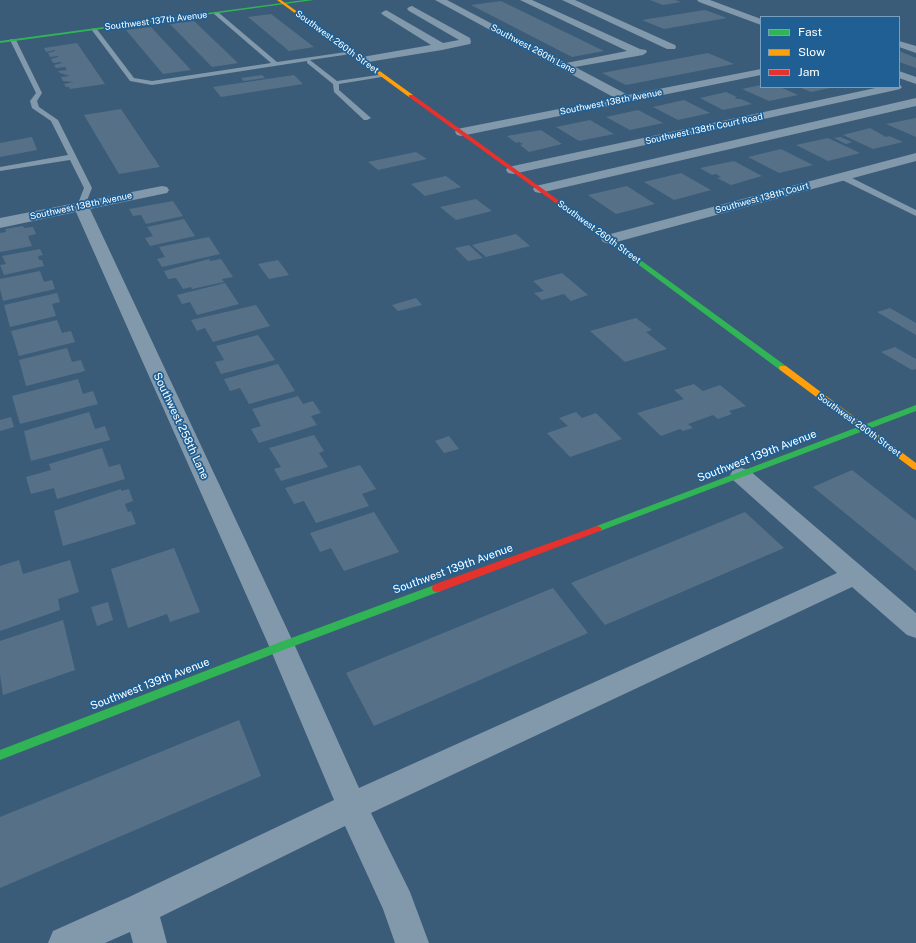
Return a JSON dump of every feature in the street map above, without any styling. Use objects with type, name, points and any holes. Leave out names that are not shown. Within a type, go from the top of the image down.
[{"type":"street","name":"Southwest 137th Avenue","points":[[0,34],[263,0]]},
{"type":"street","name":"Southwest 137th Avenue","points":[[0,42],[216,13],[282,2],[312,0]]},
{"type":"street","points":[[525,0],[639,53]]},
{"type":"street","points":[[565,66],[671,46],[567,0]]},
{"type":"street","points":[[702,0],[760,22]]},
{"type":"street","name":"Southwest 260th Street","points":[[282,2],[540,189],[916,467]]},
{"type":"street","points":[[436,4],[386,13],[442,47]]},
{"type":"street","name":"Southwest 260th Lane","points":[[436,4],[565,66],[626,99]]},
{"type":"street","points":[[362,60],[463,44],[466,42],[466,40],[406,10]]},
{"type":"street","points":[[900,44],[916,40]]},
{"type":"street","points":[[900,44],[916,50]]},
{"type":"street","name":"Southwest 138th Avenue","points":[[462,132],[760,72]]},
{"type":"street","points":[[900,74],[916,82]]},
{"type":"street","points":[[900,86],[916,82]]},
{"type":"street","name":"Southwest 138th Court Road","points":[[513,170],[891,88]]},
{"type":"street","name":"Southwest 138th Court Road","points":[[540,189],[916,102]]},
{"type":"street","name":"Southwest 138th Court","points":[[608,239],[916,158]]},
{"type":"street","name":"Southwest 138th Avenue","points":[[0,223],[162,190]]},
{"type":"street","name":"Southwest 258th Lane","points":[[81,206],[282,646],[352,807],[398,904],[412,943]]},
{"type":"street","name":"Southwest 139th Avenue","points":[[0,755],[282,646],[741,475],[916,408]]},
{"type":"street","points":[[741,475],[916,628]]},
{"type":"street","points":[[65,943],[141,909],[352,807],[855,574]]},
{"type":"street","points":[[141,909],[150,943]]},
{"type":"lane","points":[[216,13],[276,64]]},
{"type":"lane","points":[[94,29],[132,80],[152,83],[351,52]]},
{"type":"lane","points":[[13,40],[39,93],[33,101],[36,108],[54,120],[88,188],[81,206]]},
{"type":"lane","points":[[309,62],[336,83],[382,75]]},
{"type":"lane","points":[[336,83],[336,91],[367,118]]},
{"type":"lane","points":[[0,169],[72,156]]},
{"type":"lane","points":[[843,176],[916,213]]},
{"type":"building","points":[[650,0],[675,0],[681,2],[663,5]]},
{"type":"building","points":[[501,1],[604,51],[572,57],[471,5]]},
{"type":"building","points":[[705,10],[727,18],[664,29],[642,20]]},
{"type":"building","points":[[271,14],[314,47],[289,51],[248,17]]},
{"type":"building","points":[[194,21],[238,63],[212,67],[170,24]]},
{"type":"building","points":[[151,27],[191,70],[163,74],[126,30]]},
{"type":"building","points":[[77,43],[105,84],[70,89],[69,87],[66,87],[64,84],[73,82],[63,81],[61,77],[70,76],[58,71],[67,70],[65,67],[56,68],[54,65],[62,63],[53,63],[51,59],[58,56],[50,57],[48,53],[55,50],[46,52],[44,48]]},
{"type":"building","points":[[900,51],[916,58],[916,68],[900,62]]},
{"type":"building","points":[[708,53],[734,64],[626,85],[602,73]]},
{"type":"building","points":[[262,75],[265,78],[244,81],[241,78]]},
{"type":"building","points":[[294,75],[303,84],[221,97],[213,87]]},
{"type":"building","points":[[760,85],[760,88],[782,88],[798,95],[769,101],[742,89]]},
{"type":"building","points":[[801,88],[830,88],[811,92]]},
{"type":"building","points":[[726,92],[737,97],[734,98],[741,99],[752,104],[723,110],[700,98]]},
{"type":"building","points":[[684,100],[710,113],[678,120],[653,107]]},
{"type":"building","points":[[121,109],[160,167],[119,174],[84,115]]},
{"type":"building","points":[[638,110],[663,123],[630,130],[606,117]]},
{"type":"building","points":[[916,118],[916,137],[886,124]]},
{"type":"building","points":[[590,120],[614,134],[579,141],[556,127]]},
{"type":"building","points":[[870,128],[886,137],[889,136],[903,142],[873,149],[843,135]]},
{"type":"building","points":[[541,130],[562,144],[529,152],[520,145],[523,144],[519,142],[516,143],[507,136]]},
{"type":"building","points":[[32,137],[37,150],[0,157],[0,143]]},
{"type":"building","points":[[840,137],[852,142],[846,144],[834,138]]},
{"type":"building","points":[[828,138],[860,153],[828,161],[796,145]]},
{"type":"building","points":[[781,149],[813,165],[779,173],[748,157]]},
{"type":"building","points":[[416,152],[427,159],[378,170],[368,162]]},
{"type":"building","points":[[734,161],[762,176],[731,185],[717,178],[721,177],[716,174],[712,175],[700,168]]},
{"type":"building","points":[[681,173],[711,190],[674,200],[644,182]]},
{"type":"building","points":[[446,176],[461,187],[425,196],[411,184]]},
{"type":"building","points":[[627,186],[655,204],[616,214],[588,195]]},
{"type":"building","points":[[476,199],[492,211],[456,220],[440,207]]},
{"type":"building","points":[[173,201],[183,216],[146,224],[141,215],[133,216],[129,209]]},
{"type":"building","points":[[184,219],[195,236],[150,246],[145,238],[153,236],[147,227]]},
{"type":"building","points":[[23,226],[24,228],[33,227],[36,234],[28,236],[32,246],[0,252],[0,233],[6,232],[5,229]]},
{"type":"building","points":[[516,234],[530,246],[486,257],[472,245]]},
{"type":"building","points":[[209,237],[220,254],[162,267],[157,259],[165,257],[159,247]]},
{"type":"building","points":[[469,245],[483,258],[468,261],[455,248]]},
{"type":"building","points":[[40,249],[43,255],[38,256],[39,260],[42,260],[44,266],[4,275],[0,265],[6,264],[2,256]]},
{"type":"building","points":[[209,259],[210,261],[221,259],[233,277],[222,279],[224,282],[192,289],[191,287],[183,289],[176,278],[168,279],[164,271]]},
{"type":"building","points":[[278,260],[289,275],[269,279],[258,264]]},
{"type":"building","points":[[40,271],[44,282],[52,280],[55,289],[3,301],[0,289],[0,279]]},
{"type":"building","points":[[562,273],[588,295],[571,301],[564,294],[542,300],[534,293],[544,291],[533,281]]},
{"type":"building","points":[[225,283],[239,304],[197,315],[190,302],[182,304],[177,295]]},
{"type":"building","points":[[57,293],[60,302],[52,304],[56,316],[10,327],[4,305]]},
{"type":"building","points":[[416,298],[422,305],[398,311],[392,305]]},
{"type":"building","points":[[256,305],[270,326],[213,342],[205,328],[197,331],[191,320]]},
{"type":"building","points":[[890,308],[916,323],[916,335],[877,312]]},
{"type":"building","points":[[636,318],[652,330],[646,332],[667,349],[625,362],[590,331]]},
{"type":"building","points":[[57,320],[62,333],[71,331],[75,342],[19,356],[11,331]]},
{"type":"building","points":[[258,335],[275,360],[221,374],[215,362],[224,360],[216,346]]},
{"type":"building","points":[[895,347],[916,359],[916,369],[912,370],[881,352]]},
{"type":"building","points":[[67,348],[72,362],[81,360],[85,371],[26,386],[19,360]]},
{"type":"building","points":[[278,364],[295,391],[249,404],[240,388],[230,391],[224,379]]},
{"type":"building","points":[[78,379],[83,394],[93,391],[98,404],[20,424],[12,396]]},
{"type":"building","points":[[694,384],[703,391],[720,385],[746,406],[729,411],[732,414],[718,419],[713,415],[688,424],[693,428],[683,431],[680,429],[661,436],[637,413],[684,399],[674,390]]},
{"type":"building","points":[[298,396],[303,404],[313,401],[321,413],[311,416],[317,425],[259,443],[251,429],[261,426],[252,409]]},
{"type":"building","points":[[89,412],[95,429],[105,426],[110,440],[31,461],[24,431]]},
{"type":"building","points":[[576,412],[582,418],[596,413],[622,439],[570,457],[547,433],[568,426],[559,418]]},
{"type":"building","points":[[11,417],[14,427],[0,431],[0,420]]},
{"type":"building","points":[[314,435],[324,451],[319,453],[328,467],[281,481],[274,469],[281,467],[269,448]]},
{"type":"building","points":[[449,436],[459,449],[444,453],[435,441]]},
{"type":"building","points":[[102,448],[109,467],[120,464],[125,479],[57,499],[54,488],[31,494],[26,477],[51,470],[49,464]]},
{"type":"building","points":[[360,465],[376,489],[362,494],[369,506],[316,523],[304,501],[294,504],[285,488]]},
{"type":"building","points":[[852,470],[916,520],[916,571],[813,487]]},
{"type":"building","points":[[121,489],[121,491],[129,489],[133,501],[125,504],[128,512],[131,511],[136,524],[63,546],[54,511]]},
{"type":"building","points":[[374,512],[399,552],[344,571],[331,548],[320,552],[310,533]]},
{"type":"building","points":[[745,512],[784,548],[605,625],[571,583]]},
{"type":"building","points":[[174,548],[200,612],[170,622],[167,614],[128,628],[111,569]]},
{"type":"building","points":[[19,560],[23,574],[70,560],[79,592],[58,599],[60,610],[0,631],[0,566]]},
{"type":"building","points":[[553,588],[588,633],[374,726],[346,673]]},
{"type":"building","points":[[108,602],[113,620],[97,626],[91,607]]},
{"type":"building","points":[[63,620],[75,670],[3,695],[0,675],[0,641]]},
{"type":"building","points":[[239,720],[261,776],[0,888],[0,817]]},
{"type":"traffic: fast","points":[[0,42],[312,0]]},
{"type":"traffic: fast","points":[[563,206],[783,368]]},
{"type":"traffic: fast","points":[[597,529],[916,408]]},
{"type":"traffic: fast","points":[[0,755],[437,588]]},
{"type":"traffic: slow","points":[[279,0],[411,96]]},
{"type":"traffic: slow","points":[[783,368],[916,467]]},
{"type":"traffic: jam","points":[[411,96],[563,206]]},
{"type":"traffic: jam","points":[[437,588],[597,529]]}]
